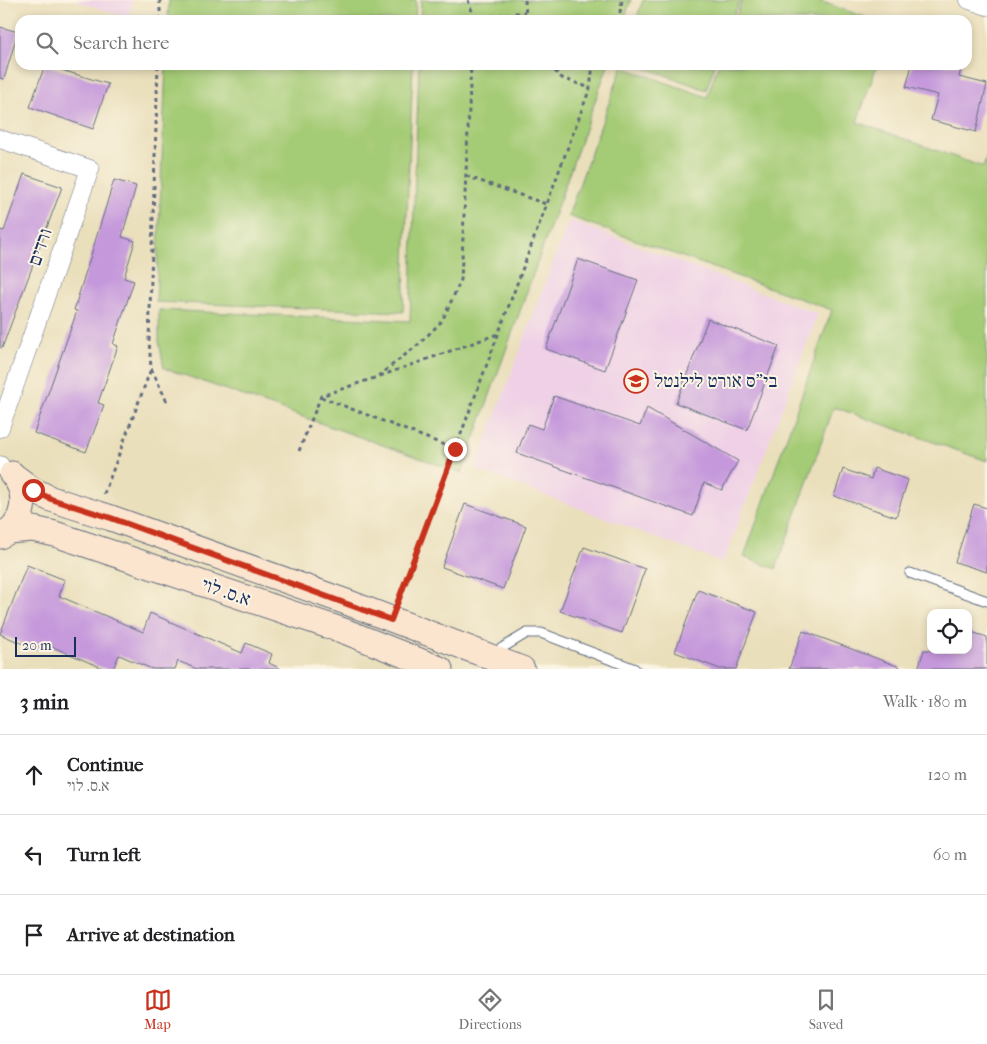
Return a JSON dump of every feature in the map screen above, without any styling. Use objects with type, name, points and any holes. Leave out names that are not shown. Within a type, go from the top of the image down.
[{"type":"main road","name":"א.ס. לוי","points":[[4,468],[33,490],[51,499],[391,620],[522,669]]},
{"type":"main road","points":[[4,468],[21,486],[24,498],[22,511],[17,522],[4,534]]},
{"type":"main road","name":"א.ס. לוי","points":[[4,534],[33,529],[55,534],[344,632],[440,669]]},
{"type":"street","points":[[969,0],[987,6]]},
{"type":"street","name":"ורדים","points":[[0,138],[90,169],[0,428]]},
{"type":"lane","points":[[910,573],[987,601]]},
{"type":"lane","points":[[488,656],[527,634],[541,634],[635,669]]},
{"type":"path","points":[[160,0],[160,15]]},
{"type":"path","points":[[468,0],[474,15]]},
{"type":"path","points":[[525,0],[525,15]]},
{"type":"path","points":[[618,15],[622,0]]},
{"type":"path","points":[[504,15],[525,12]]},
{"type":"path","points":[[158,70],[149,340],[151,368],[167,402]]},
{"type":"path","points":[[377,377],[419,344],[442,321],[461,280],[471,70]]},
{"type":"path","points":[[554,70],[562,78],[590,88]]},
{"type":"path","points":[[391,620],[590,88],[592,70]]},
{"type":"path","points":[[466,176],[546,204]]},
{"type":"path","points":[[299,451],[321,396],[498,334]]},
{"type":"path","points":[[97,514],[151,368]]},
{"type":"path","points":[[321,396],[455,449]]},
{"type":"shaded area","points":[[74,0],[133,0],[129,15],[119,15]]},
{"type":"shaded area","points":[[569,220],[818,314],[723,563],[475,469]]},
{"type":"green space","points":[[169,0],[416,0],[415,15],[168,15]]},
{"type":"green space","points":[[421,0],[631,0],[626,15],[420,15]]},
{"type":"green space","points":[[643,0],[740,0],[734,15],[638,15]]},
{"type":"green space","points":[[742,0],[817,0],[859,15],[737,15]]},
{"type":"green space","points":[[166,70],[413,70],[403,312],[156,302]]},
{"type":"green space","points":[[419,70],[606,70],[462,473],[164,368],[159,341],[159,310],[410,321]]},
{"type":"green space","points":[[621,70],[630,70],[707,97],[716,70],[875,70],[857,122],[983,167],[987,156],[987,461],[834,407],[776,569],[744,557],[832,310],[568,216]]},
{"type":"green space","points":[[652,70],[713,70],[706,90]]},
{"type":"building","points":[[0,27],[15,31],[15,42],[4,79],[0,78]]},
{"type":"building","points":[[43,70],[62,70],[108,84],[93,129],[30,107]]},
{"type":"building","points":[[911,70],[961,70],[959,77],[987,84],[976,132],[931,120],[938,95],[906,87]]},
{"type":"building","points":[[24,174],[62,187],[2,348],[0,347],[0,230],[4,231]]},
{"type":"building","points":[[114,180],[136,186],[122,237],[135,241],[124,278],[134,281],[113,344],[118,346],[98,403],[104,405],[86,452],[34,433],[77,311],[74,310]]},
{"type":"building","points":[[578,259],[638,280],[605,370],[546,349]]},
{"type":"building","points":[[708,319],[779,346],[747,430],[676,403]]},
{"type":"building","points":[[554,396],[640,426],[647,408],[738,461],[722,490],[704,483],[693,516],[517,453],[528,424],[542,429]]},
{"type":"building","points":[[874,468],[908,480],[896,517],[834,496],[843,469],[871,479]]},
{"type":"building","points":[[465,504],[526,526],[503,589],[442,567]]},
{"type":"building","points":[[974,504],[987,508],[987,572],[955,562]]},
{"type":"building","points":[[584,547],[645,569],[622,633],[560,611]]},
{"type":"building","points":[[27,565],[65,580],[59,596],[143,632],[150,613],[242,653],[246,643],[272,654],[269,663],[281,669],[197,669],[178,661],[175,669],[152,669],[119,655],[113,669],[105,669],[41,642],[37,650],[0,634]]},
{"type":"building","points":[[698,590],[757,612],[736,669],[720,669],[675,652]]},
{"type":"building","points":[[803,631],[900,667],[900,669],[789,669]]},
{"type":"building","points":[[972,632],[987,637],[987,669],[918,669],[924,650],[927,650],[927,654],[972,654]]},
{"type":"place","name":"בי\"ס אורט לילנטל","points":[[636,381]]},
{"type":"route","points":[[33,490],[51,499],[111,518],[349,603],[391,620],[455,449]]}]
